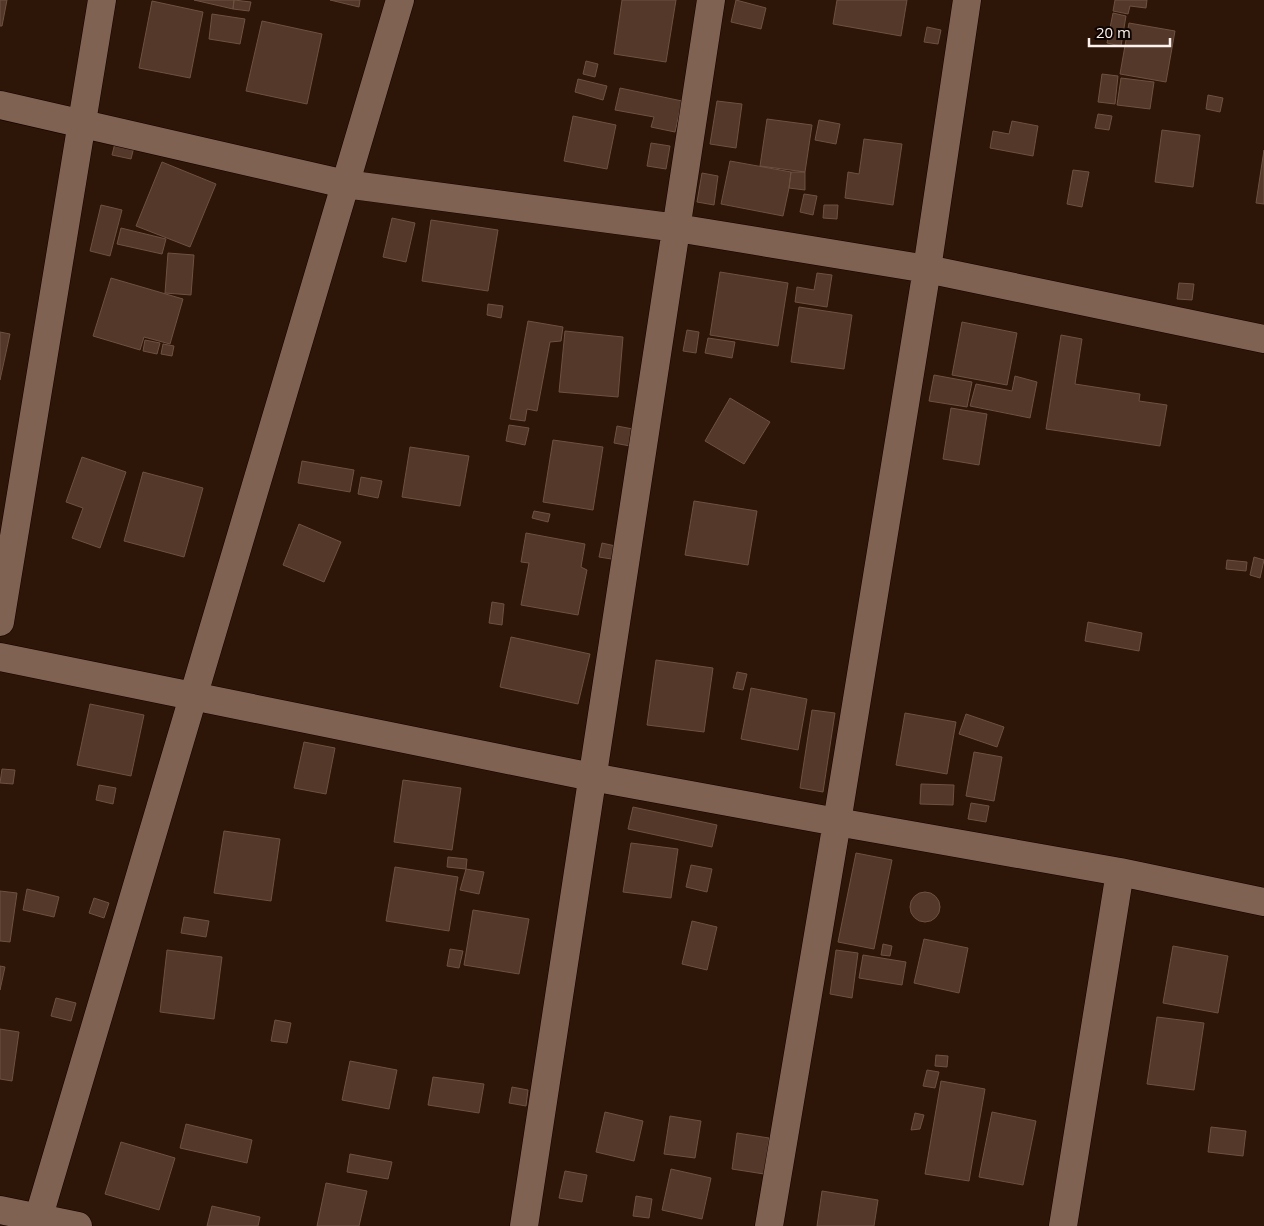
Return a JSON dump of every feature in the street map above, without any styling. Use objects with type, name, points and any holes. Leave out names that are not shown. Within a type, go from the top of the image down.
[{"type":"street","points":[[0,622],[102,0]]},
{"type":"street","points":[[37,1222],[400,0]]},
{"type":"street","points":[[524,1226],[711,0]]},
{"type":"street","points":[[769,1226],[927,269],[967,0]]},
{"type":"street","points":[[0,105],[345,184],[677,228],[927,269],[1264,339]]},
{"type":"street","points":[[0,657],[592,777],[1120,872],[1264,902]]},
{"type":"street","points":[[1063,1226],[1120,872]]},
{"type":"street","points":[[0,1210],[37,1222],[78,1226]]},
{"type":"building","points":[[0,0],[7,0],[2,26],[0,26]]},
{"type":"building","points":[[194,0],[234,0],[233,9]]},
{"type":"building","points":[[234,0],[251,2],[249,11],[233,9]]},
{"type":"building","points":[[330,0],[360,0],[359,7]]},
{"type":"building","points":[[622,0],[676,0],[666,62],[614,54]]},
{"type":"building","points":[[736,0],[766,8],[761,29],[731,22]]},
{"type":"building","points":[[837,0],[907,0],[901,36],[833,24]]},
{"type":"building","points":[[1115,0],[1147,0],[1146,8],[1130,6],[1128,14],[1113,11]]},
{"type":"building","points":[[152,1],[203,12],[190,78],[139,68]]},
{"type":"building","points":[[1113,13],[1126,16],[1121,46],[1107,43]]},
{"type":"building","points":[[212,14],[245,19],[240,44],[209,39]]},
{"type":"building","points":[[262,21],[322,34],[307,104],[246,91]]},
{"type":"building","points":[[1129,23],[1175,31],[1166,82],[1120,74]]},
{"type":"building","points":[[927,27],[941,30],[938,44],[924,42]]},
{"type":"building","points":[[586,61],[598,64],[595,77],[583,74]]},
{"type":"building","points":[[1102,74],[1118,76],[1115,104],[1098,102]]},
{"type":"building","points":[[1121,78],[1154,82],[1150,109],[1117,105]]},
{"type":"building","points":[[578,79],[607,86],[603,100],[575,92]]},
{"type":"building","points":[[620,88],[682,101],[675,132],[651,127],[654,117],[615,110]]},
{"type":"building","points":[[1208,95],[1223,98],[1220,112],[1206,109]]},
{"type":"building","points":[[717,101],[742,104],[736,148],[710,144]]},
{"type":"building","points":[[1098,114],[1112,116],[1109,130],[1095,128]]},
{"type":"building","points":[[573,116],[616,125],[607,169],[564,161]]},
{"type":"building","points":[[767,119],[812,125],[805,172],[760,166]]},
{"type":"building","points":[[819,120],[840,124],[836,144],[815,140]]},
{"type":"building","points":[[1012,121],[1038,126],[1033,156],[990,148],[993,131],[1009,134]]},
{"type":"building","points":[[1162,130],[1200,135],[1193,187],[1155,182]]},
{"type":"building","points":[[116,139],[135,143],[131,159],[112,155]]},
{"type":"building","points":[[864,139],[902,144],[893,205],[845,198],[848,172],[859,174]]},
{"type":"building","points":[[651,143],[670,146],[666,169],[647,166]]},
{"type":"building","points":[[1264,150],[1264,204],[1256,203]]},
{"type":"building","points":[[730,161],[791,172],[783,216],[721,204]]},
{"type":"building","points":[[162,162],[216,184],[190,247],[136,226]]},
{"type":"building","points":[[1073,170],[1089,172],[1082,207],[1067,204]]},
{"type":"building","points":[[791,172],[805,172],[805,190],[789,188]]},
{"type":"building","points":[[702,173],[718,176],[714,205],[697,202]]},
{"type":"building","points":[[804,194],[817,196],[813,215],[800,212]]},
{"type":"building","points":[[101,205],[122,210],[110,256],[90,251]]},
{"type":"building","points":[[824,205],[838,205],[837,219],[823,218]]},
{"type":"building","points":[[392,218],[415,223],[406,262],[383,257]]},
{"type":"building","points":[[431,220],[498,230],[488,291],[422,281]]},
{"type":"building","points":[[121,228],[166,239],[162,254],[117,244]]},
{"type":"building","points":[[168,253],[194,255],[191,295],[165,293]]},
{"type":"building","points":[[720,272],[788,283],[778,346],[710,335]]},
{"type":"building","points":[[817,273],[832,275],[827,307],[795,302],[797,287],[814,290]]},
{"type":"building","points":[[111,278],[183,299],[170,344],[144,337],[140,350],[93,336]]},
{"type":"building","points":[[1179,283],[1194,284],[1192,300],[1177,299]]},
{"type":"building","points":[[488,304],[503,306],[501,318],[487,315]]},
{"type":"building","points":[[799,307],[852,315],[844,369],[791,362]]},
{"type":"building","points":[[528,321],[563,327],[561,341],[550,342],[537,411],[527,409],[525,421],[510,419]]},
{"type":"building","points":[[962,322],[1017,333],[1007,385],[952,375]]},
{"type":"building","points":[[687,330],[699,332],[696,353],[683,351]]},
{"type":"building","points":[[565,331],[623,337],[618,397],[559,392]]},
{"type":"building","points":[[0,332],[10,334],[0,380]]},
{"type":"building","points":[[1061,335],[1082,339],[1075,384],[1140,394],[1139,401],[1167,405],[1160,446],[1046,429]]},
{"type":"building","points":[[708,338],[735,342],[732,358],[705,353]]},
{"type":"building","points":[[145,340],[160,343],[157,354],[143,351]]},
{"type":"building","points":[[163,344],[174,346],[172,356],[161,354]]},
{"type":"building","points":[[934,375],[972,382],[967,407],[929,401]]},
{"type":"building","points":[[1015,376],[1037,382],[1030,418],[970,406],[976,384],[1012,391]]},
{"type":"building","points":[[730,398],[770,422],[744,464],[705,441]]},
{"type":"building","points":[[951,408],[987,414],[979,465],[943,459]]},
{"type":"building","points":[[509,425],[529,428],[525,445],[506,441]]},
{"type":"building","points":[[617,426],[633,429],[630,446],[614,443]]},
{"type":"building","points":[[553,440],[603,447],[593,510],[543,502]]},
{"type":"building","points":[[410,447],[469,456],[460,506],[402,497]]},
{"type":"building","points":[[82,457],[126,472],[100,548],[72,538],[83,508],[66,502]]},
{"type":"building","points":[[302,461],[354,470],[350,492],[298,483]]},
{"type":"building","points":[[143,472],[203,488],[184,557],[124,541]]},
{"type":"building","points":[[361,477],[382,481],[378,498],[358,494]]},
{"type":"building","points":[[694,501],[757,511],[748,565],[685,555]]},
{"type":"building","points":[[534,511],[550,514],[548,522],[532,518]]},
{"type":"building","points":[[299,524],[341,542],[324,582],[283,565]]},
{"type":"building","points":[[526,533],[585,544],[581,567],[587,570],[578,615],[521,605],[529,563],[521,562]]},
{"type":"building","points":[[602,543],[620,547],[618,560],[599,557]]},
{"type":"building","points":[[1254,557],[1264,560],[1260,578],[1250,575]]},
{"type":"building","points":[[1227,560],[1247,562],[1246,571],[1226,569]]},
{"type":"building","points":[[492,602],[504,604],[502,625],[489,623]]},
{"type":"building","points":[[1088,622],[1142,633],[1139,651],[1085,641]]},
{"type":"building","points":[[511,637],[590,654],[578,704],[500,687]]},
{"type":"building","points":[[656,660],[713,668],[704,732],[647,725]]},
{"type":"building","points":[[737,672],[747,674],[743,690],[733,688]]},
{"type":"building","points":[[751,688],[807,699],[798,750],[741,739]]},
{"type":"building","points":[[90,704],[144,715],[131,776],[77,765]]},
{"type":"building","points":[[812,710],[835,713],[823,792],[800,788]]},
{"type":"building","points":[[905,713],[956,722],[947,774],[896,765]]},
{"type":"building","points":[[966,714],[1004,727],[997,747],[959,734]]},
{"type":"building","points":[[304,742],[335,748],[326,794],[294,788]]},
{"type":"building","points":[[974,752],[1002,757],[994,801],[966,796]]},
{"type":"building","points":[[2,769],[15,770],[13,784],[0,783]]},
{"type":"building","points":[[403,780],[461,788],[452,850],[394,842]]},
{"type":"building","points":[[921,784],[954,785],[953,805],[920,804]]},
{"type":"building","points":[[99,785],[116,788],[113,804],[96,800]]},
{"type":"building","points":[[971,803],[989,806],[986,822],[968,819]]},
{"type":"building","points":[[633,807],[717,825],[712,847],[628,829]]},
{"type":"building","points":[[224,831],[280,839],[271,901],[214,893]]},
{"type":"building","points":[[631,843],[678,849],[671,898],[623,892]]},
{"type":"building","points":[[856,853],[892,860],[874,949],[838,942]]},
{"type":"building","points":[[448,857],[467,859],[466,869],[447,867]]},
{"type":"building","points":[[691,865],[712,869],[707,892],[686,887]]},
{"type":"building","points":[[395,867],[458,877],[449,931],[386,921]]},
{"type":"building","points":[[466,869],[484,872],[479,894],[460,890]]},
{"type":"building","points":[[27,889],[59,897],[54,917],[23,910]]},
{"type":"building","points":[[0,891],[17,893],[10,942],[0,941]]},
{"type":"building","points":[[925,892],[936,896],[940,907],[936,918],[925,922],[914,918],[910,907],[914,896]]},
{"type":"building","points":[[94,898],[109,903],[104,918],[89,913]]},
{"type":"building","points":[[473,910],[529,919],[519,974],[464,965]]},
{"type":"building","points":[[184,917],[209,921],[206,937],[181,933]]},
{"type":"building","points":[[692,921],[717,927],[707,970],[682,964]]},
{"type":"building","points":[[924,939],[968,948],[959,993],[914,983]]},
{"type":"building","points":[[883,944],[892,946],[890,956],[881,955]]},
{"type":"building","points":[[1173,946],[1228,956],[1218,1013],[1163,1003]]},
{"type":"building","points":[[450,949],[463,951],[459,968],[447,966]]},
{"type":"building","points":[[167,950],[222,957],[214,1019],[160,1012]]},
{"type":"building","points":[[836,950],[858,953],[852,998],[830,994]]},
{"type":"building","points":[[863,955],[906,962],[902,985],[859,978]]},
{"type":"building","points":[[0,966],[5,967],[0,990]]},
{"type":"building","points":[[56,998],[76,1003],[71,1021],[51,1016]]},
{"type":"building","points":[[1157,1017],[1204,1023],[1194,1090],[1147,1084]]},
{"type":"building","points":[[275,1020],[291,1023],[287,1043],[271,1041]]},
{"type":"building","points":[[0,1029],[19,1032],[12,1081],[0,1079]]},
{"type":"building","points":[[936,1055],[948,1056],[947,1067],[935,1066]]},
{"type":"building","points":[[350,1061],[397,1070],[389,1109],[342,1100]]},
{"type":"building","points":[[927,1070],[939,1072],[935,1088],[923,1086]]},
{"type":"building","points":[[433,1077],[484,1084],[479,1113],[428,1105]]},
{"type":"building","points":[[941,1081],[985,1089],[969,1181],[925,1174]]},
{"type":"building","points":[[512,1087],[528,1090],[526,1106],[509,1103]]},
{"type":"building","points":[[605,1112],[643,1121],[634,1161],[596,1152]]},
{"type":"building","points":[[992,1112],[1036,1121],[1023,1185],[979,1177]]},
{"type":"building","points":[[915,1113],[924,1115],[920,1129],[911,1130]]},
{"type":"building","points":[[670,1116],[701,1121],[695,1158],[664,1154]]},
{"type":"building","points":[[186,1124],[252,1140],[247,1163],[180,1148]]},
{"type":"building","points":[[1211,1127],[1246,1131],[1243,1156],[1208,1152]]},
{"type":"building","points":[[737,1133],[769,1138],[764,1174],[732,1169]]},
{"type":"building","points":[[121,1142],[175,1158],[159,1210],[105,1194]]},
{"type":"building","points":[[350,1154],[392,1162],[388,1179],[347,1172]]},
{"type":"building","points":[[671,1169],[711,1178],[702,1219],[662,1210]]},
{"type":"building","points":[[565,1171],[587,1175],[582,1202],[559,1198]]},
{"type":"building","points":[[326,1183],[367,1191],[359,1226],[317,1226]]},
{"type":"building","points":[[822,1191],[878,1200],[874,1226],[817,1226]]},
{"type":"building","points":[[636,1196],[652,1199],[649,1218],[633,1216]]},
{"type":"building","points":[[212,1206],[260,1217],[258,1226],[207,1226]]}]
